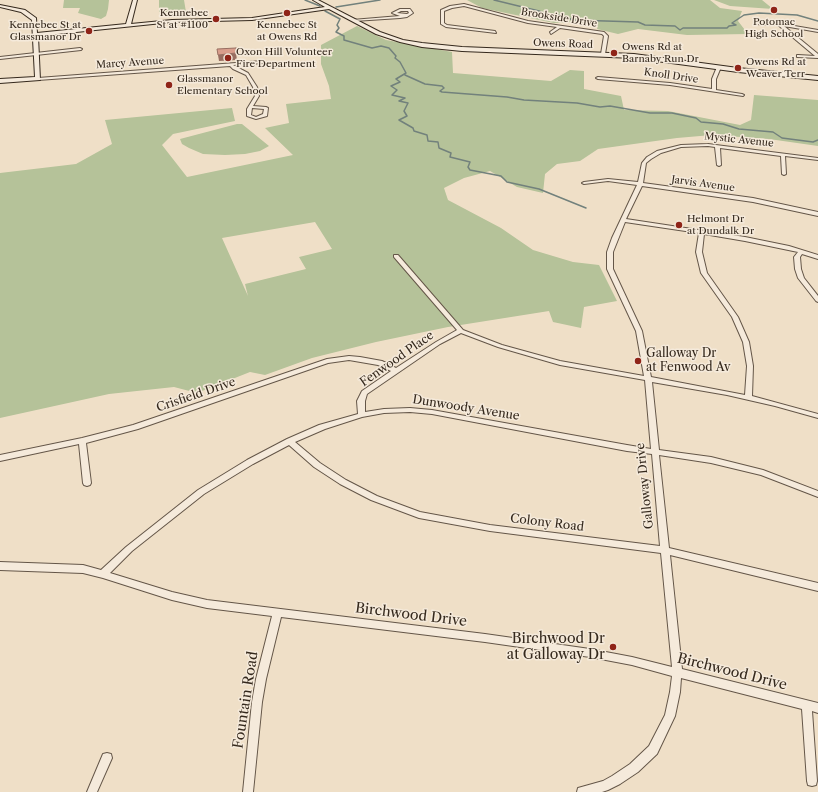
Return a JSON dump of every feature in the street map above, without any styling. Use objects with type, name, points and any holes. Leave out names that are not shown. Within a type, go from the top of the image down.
[{"type":"street","points":[[128,25],[135,0]]},
{"type":"street","name":"Owens Road","points":[[315,0],[386,36],[410,43],[432,46],[603,54],[818,78]]},
{"type":"street","name":"Brookside Drive","points":[[495,32],[452,27],[442,24],[443,10],[451,6],[462,5],[513,18],[559,27],[603,33],[606,36],[603,54]]},
{"type":"street","points":[[0,6],[19,10],[32,16],[34,19],[38,79]]},
{"type":"street","points":[[36,35],[172,21],[252,19],[329,8]]},
{"type":"street","points":[[354,20],[400,18],[407,15]]},
{"type":"street","points":[[756,23],[818,31]]},
{"type":"street","points":[[780,25],[818,57]]},
{"type":"street","points":[[551,33],[559,27]]},
{"type":"street","points":[[0,58],[80,49]]},
{"type":"street","points":[[798,56],[818,57]]},
{"type":"street","name":"Marcy Avenue","points":[[0,82],[262,62]]},
{"type":"street","points":[[232,65],[234,68],[248,74],[255,87],[257,96],[251,107]]},
{"type":"street","points":[[714,91],[714,79],[719,68]]},
{"type":"street","name":"Knoll Drive","points":[[598,78],[664,83],[742,95]]},
{"type":"street","name":"Mystic Avenue","points":[[659,152],[688,146],[717,146],[818,159]]},
{"type":"street","points":[[717,146],[719,165]]},
{"type":"street","name":"Galloway Drive","points":[[582,792],[616,780],[634,768],[653,750],[670,716],[675,692],[676,672],[648,378],[639,331],[613,277],[609,261],[614,238],[624,220],[640,184],[644,164],[649,158],[659,152]]},
{"type":"street","points":[[783,154],[784,174]]},
{"type":"street","name":"Jarvis Avenue","points":[[584,183],[608,180],[640,184],[759,202],[818,214]]},
{"type":"street","points":[[624,220],[745,239],[818,257]]},
{"type":"street","points":[[702,232],[699,252],[704,273],[735,317],[746,342],[750,366],[748,397]]},
{"type":"street","points":[[801,252],[797,257],[799,273],[818,300]]},
{"type":"street","points":[[396,256],[461,331],[500,346],[548,360],[748,397],[818,416]]},
{"type":"street","name":"Fenwood Place","points":[[362,415],[360,405],[364,393],[438,342],[461,331]]},
{"type":"street","name":"Crisfield Drive","points":[[0,458],[82,441],[171,416],[327,361],[339,359],[360,359],[380,363],[396,371]]},
{"type":"street","name":"Dunwoody Avenue","points":[[103,574],[146,534],[201,492],[250,462],[290,441],[322,428],[362,415],[393,410],[425,411],[655,452],[726,463],[769,475],[818,494]]},
{"type":"street","points":[[82,441],[87,483]]},
{"type":"street","name":"Colony Road","points":[[290,441],[317,465],[343,482],[374,498],[419,515],[490,528],[664,550],[818,587]]},
{"type":"street","name":"Birchwood Drive","points":[[0,566],[84,569],[179,598],[225,606],[477,637],[590,653],[676,672],[818,708]]},
{"type":"street","name":"Fountain Road","points":[[248,792],[257,702],[277,613]]},
{"type":"street","points":[[807,706],[812,781]]},
{"type":"street","points":[[92,792],[107,758]]},
{"type":"green space","points":[[64,0],[109,0],[106,16],[101,19],[78,13],[80,8],[63,8]]},
{"type":"green space","points":[[159,0],[184,0],[186,12],[159,12]]},
{"type":"green space","points":[[467,0],[710,0],[720,8],[742,11],[738,21],[748,34],[687,35],[638,29],[618,34],[597,29],[598,26],[574,22],[554,23],[482,8]]},
{"type":"green space","points":[[714,0],[762,0],[773,9],[730,6]]},
{"type":"green space","points":[[357,26],[386,40],[452,52],[453,73],[551,81],[570,70],[584,71],[584,89],[621,96],[624,110],[668,111],[740,125],[751,120],[754,95],[818,100],[818,146],[769,139],[712,135],[677,138],[598,149],[580,161],[557,164],[545,174],[543,193],[517,187],[490,171],[464,178],[444,188],[448,200],[501,228],[533,250],[573,262],[599,265],[617,301],[584,307],[581,328],[553,322],[549,311],[448,327],[376,342],[312,358],[265,375],[250,372],[197,393],[174,387],[109,394],[0,418],[0,173],[76,164],[112,144],[105,120],[232,108],[235,121],[173,134],[162,145],[187,177],[293,155],[265,128],[289,123],[286,104],[331,99],[329,86],[321,64],[321,45]],"holes":[[[315,222],[332,249],[299,257],[306,269],[245,284],[248,296],[222,238]]]},
{"type":"green space","points":[[242,124],[269,146],[260,151],[245,154],[203,154],[182,144],[180,139]]},
{"type":"building","points":[[236,48],[236,53],[218,55],[217,49]]},
{"type":"waterway","points":[[305,0],[320,6]]},
{"type":"waterway","points":[[336,7],[380,0]]},
{"type":"waterway","points":[[494,0],[539,11],[546,15],[560,15],[573,20],[638,22],[645,25],[675,26],[680,30],[683,28],[727,28],[729,26],[736,25],[732,23],[744,15],[759,13],[797,15],[818,21]]},
{"type":"waterway","points":[[325,11],[340,19],[337,25],[339,28],[336,32],[344,36],[344,40],[372,48],[381,46],[389,48],[396,56],[395,58],[400,62],[406,73],[396,79],[400,82],[391,86],[397,90],[392,95],[405,98],[399,101],[408,103],[404,111],[407,116],[399,120],[413,128],[414,131],[427,135],[428,141],[438,142],[439,148],[451,153],[450,157],[470,162],[468,167],[470,170],[501,176],[507,182],[539,189],[586,208]]},
{"type":"waterway","points":[[405,75],[425,84],[442,86],[444,88],[440,91],[442,92],[507,97],[524,100],[577,103],[600,107],[610,106],[650,113],[672,113],[696,118],[701,122],[723,124],[739,129],[773,132],[782,138],[813,142],[818,140]]},
{"type":"place","name":"Potomac High School","points":[[774,10]]},
{"type":"place","name":"Kennebec St at Owens Rd","points":[[287,13]]},
{"type":"place","name":"Kennebec St at #1100","points":[[216,19]]},
{"type":"place","name":"Kennebec St at Glassmanor Dr","points":[[89,31]]},
{"type":"place","name":"Owens Rd at Barnaby Run Dr","points":[[614,53]]},
{"type":"place","name":"Oxon Hill Volunteer Fire Department","points":[[228,58]]},
{"type":"place","name":"Owens Rd at Weaver Terr","points":[[738,68]]},
{"type":"place","name":"Glassmanor Elementary School","points":[[169,85]]},
{"type":"place","name":"Helmont Dr at Dundalk Dr","points":[[679,225]]},
{"type":"place","name":"Galloway Dr at Fenwood Av","points":[[638,361]]},
{"type":"place","name":"Birchwood Dr at Galloway Dr","points":[[613,647]]}]
